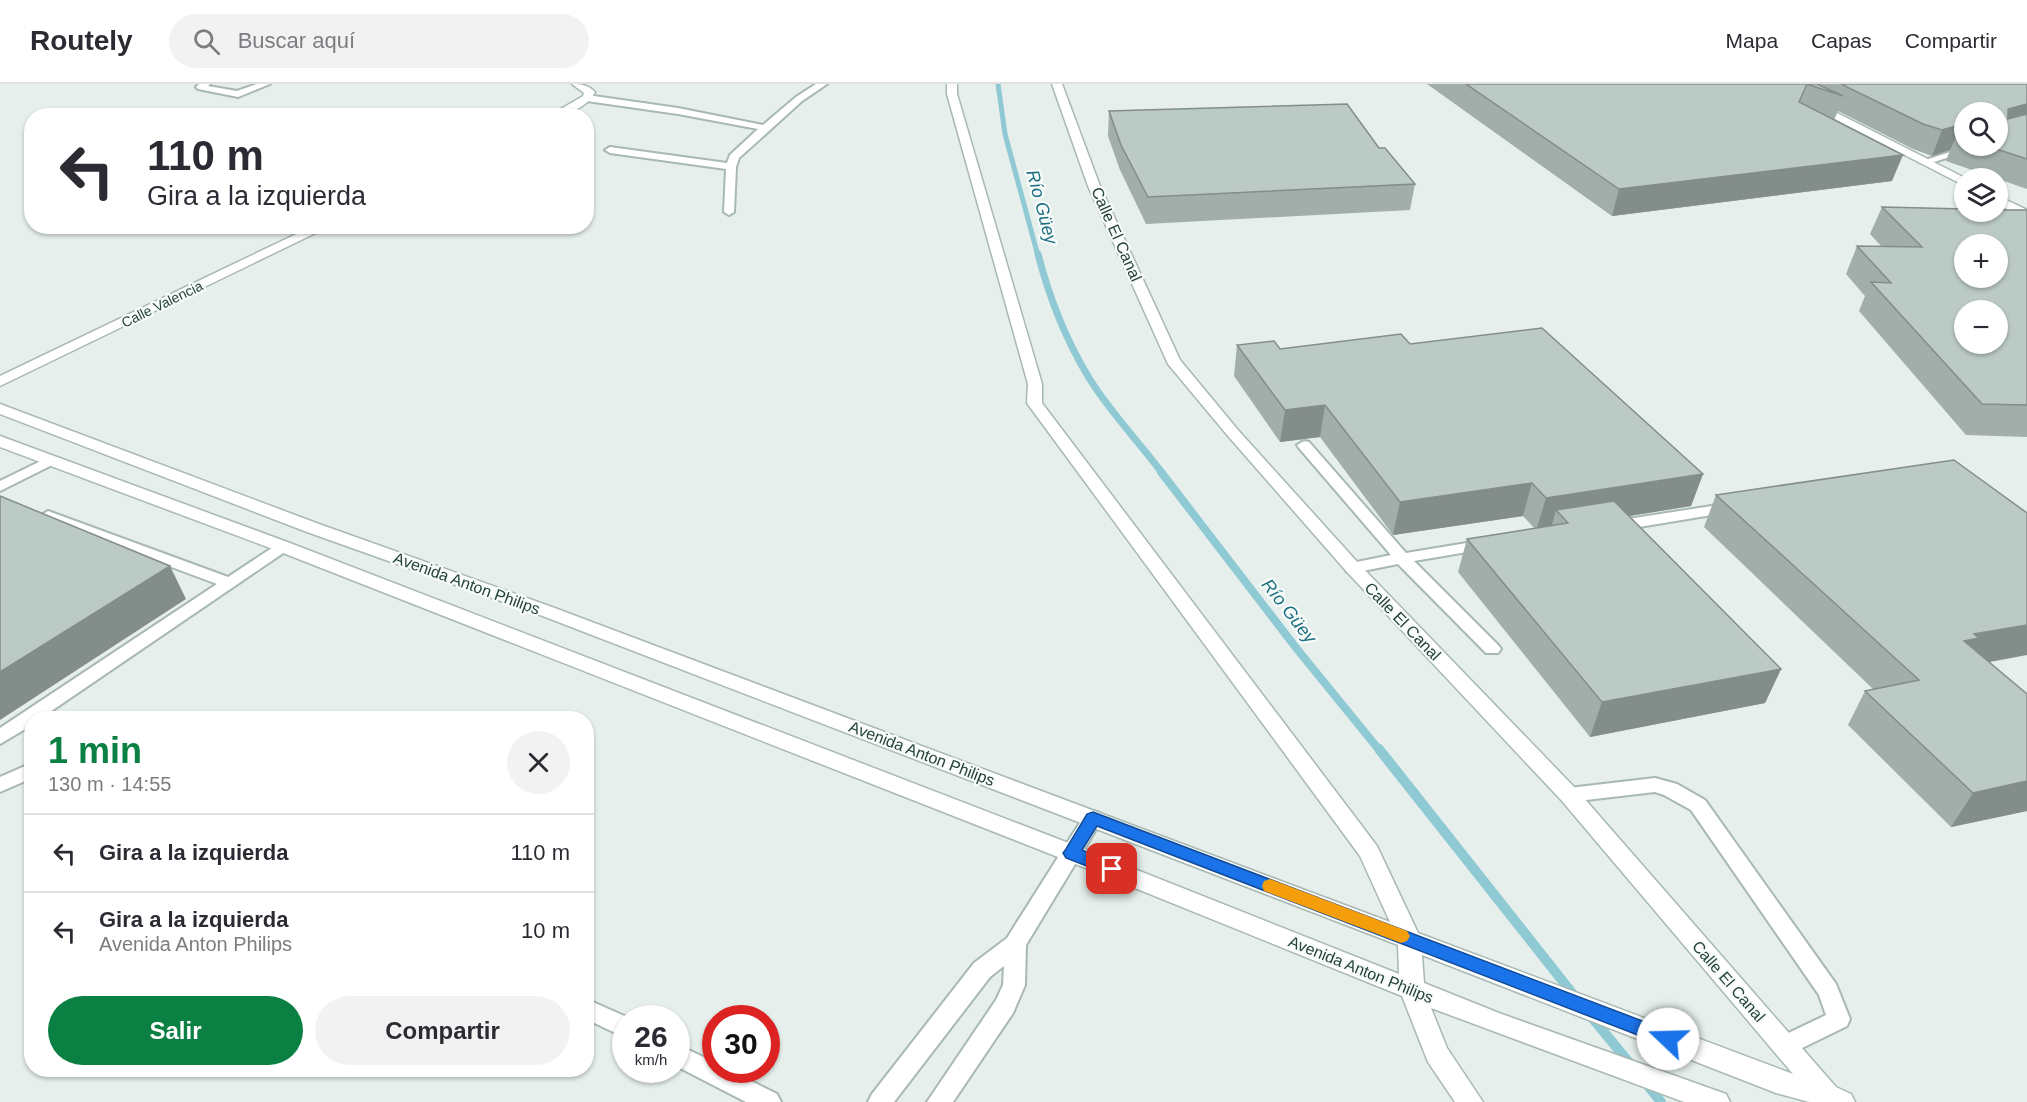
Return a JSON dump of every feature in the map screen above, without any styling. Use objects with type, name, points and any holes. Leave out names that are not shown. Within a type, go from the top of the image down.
[{"type":"street","points":[[567,108],[589,95],[577,84]]},
{"type":"street","points":[[952,84],[952,94],[1035,384],[1034,403],[1369,852],[1408,939],[1412,990],[1437,1054],[1470,1102]]},
{"type":"street","name":"Calle El Canal","points":[[1057,84],[1094,186],[1173,361],[1233,433],[1353,568],[1569,795],[1784,1046],[1835,1100]]},
{"type":"street","points":[[1772,84],[1954,177]]},
{"type":"street","points":[[2008,205],[2027,215]]},
{"type":"street","name":"Calle Valencia","points":[[0,382],[307,234]]},
{"type":"street","name":"Avenida Anton Philips","points":[[0,410],[313,528],[557,616],[1495,971],[1776,1081],[1835,1100]]},
{"type":"street","name":"Avenida Anton Philips","points":[[0,441],[284,547],[1071,853],[1491,1021],[1717,1102]]},
{"type":"lane","points":[[205,84],[201,87],[235,94],[265,84]]},
{"type":"lane","points":[[729,212],[733,180],[731,167],[741,148],[799,99],[822,84]]},
{"type":"lane","points":[[589,95],[765,128]]},
{"type":"lane","points":[[610,150],[731,167]]},
{"type":"lane","points":[[1924,162],[1954,153]]},
{"type":"lane","points":[[1304,445],[1402,558],[1492,649]]},
{"type":"lane","points":[[0,487],[49,461]]},
{"type":"lane","points":[[1596,529],[1746,505]]},
{"type":"lane","points":[[33,511],[230,583]]},
{"type":"lane","points":[[1353,568],[1402,558],[1505,543]]},
{"type":"lane","points":[[39,711],[284,547]]},
{"type":"lane","points":[[0,737],[24,721]]},
{"type":"lane","points":[[0,785],[24,774]]},
{"type":"lane","points":[[1569,795],[1655,785],[1670,789],[1698,805],[1828,991],[1839,1019],[1784,1046]]},
{"type":"lane","points":[[880,1102],[982,970],[1015,944],[1093,818]]},
{"type":"lane","points":[[939,1102],[1005,1006],[1014,985],[1015,944]]},
{"type":"lane","points":[[594,1012],[612,1021]]},
{"type":"lane","points":[[690,1061],[769,1102]]},
{"type":"building","points":[[1466,84],[1807,84],[1799,102],[1903,155],[1619,189]]},
{"type":"building","points":[[1807,84],[1817,84],[1843,96]]},
{"type":"building","points":[[1841,84],[2027,84],[2027,104],[2008,109],[2008,102],[1954,102],[1954,126],[1942,130],[1923,124]]},
{"type":"building","points":[[1347,104],[1379,148],[1385,148],[1415,184],[1148,197],[1121,145],[1109,111]]},
{"type":"building","points":[[2027,114],[2027,159],[2008,153],[2008,119]]},
{"type":"building","points":[[1882,207],[1954,209],[1954,222],[2008,222],[2008,210],[2027,210],[2027,405],[1982,404],[1871,282],[1891,283],[1857,246],[1922,247]]},
{"type":"building","points":[[1542,328],[1703,474],[1546,498],[1532,483],[1400,502],[1325,405],[1285,410],[1237,345],[1274,341],[1280,349],[1401,334],[1410,344]]},
{"type":"building","points":[[1954,460],[2027,513],[2027,625],[1974,634],[1979,638],[1964,641],[2027,694],[2027,781],[1973,793],[1865,691],[1919,680],[1716,495]]},
{"type":"building","points":[[0,496],[170,566],[0,672]]},
{"type":"building","points":[[1614,501],[1781,669],[1602,702],[1467,539],[1568,523],[1556,510]]},
{"type":"waterway","name":"Río Güey","points":[[998,84],[1005,134],[1038,256]]},
{"type":"waterway","name":"Río Güey","points":[[1038,254],[1059,318],[1081,364],[1106,403],[1163,474]]},
{"type":"waterway","name":"Río Güey","points":[[1161,472],[1297,649],[1380,751]]},
{"type":"waterway","name":"Río Güey","points":[[1379,749],[1576,998]]},
{"type":"waterway","name":"Río Güey","points":[[1590,1015],[1631,1065]]},
{"type":"waterway","name":"Río Güey","points":[[1645,1082],[1661,1102]]},
{"type":"slow traffic","points":[[1270,886],[1401,936]]},
{"type":"route","points":[[1112,869],[1071,853],[1093,818],[1668,1039]]}]
